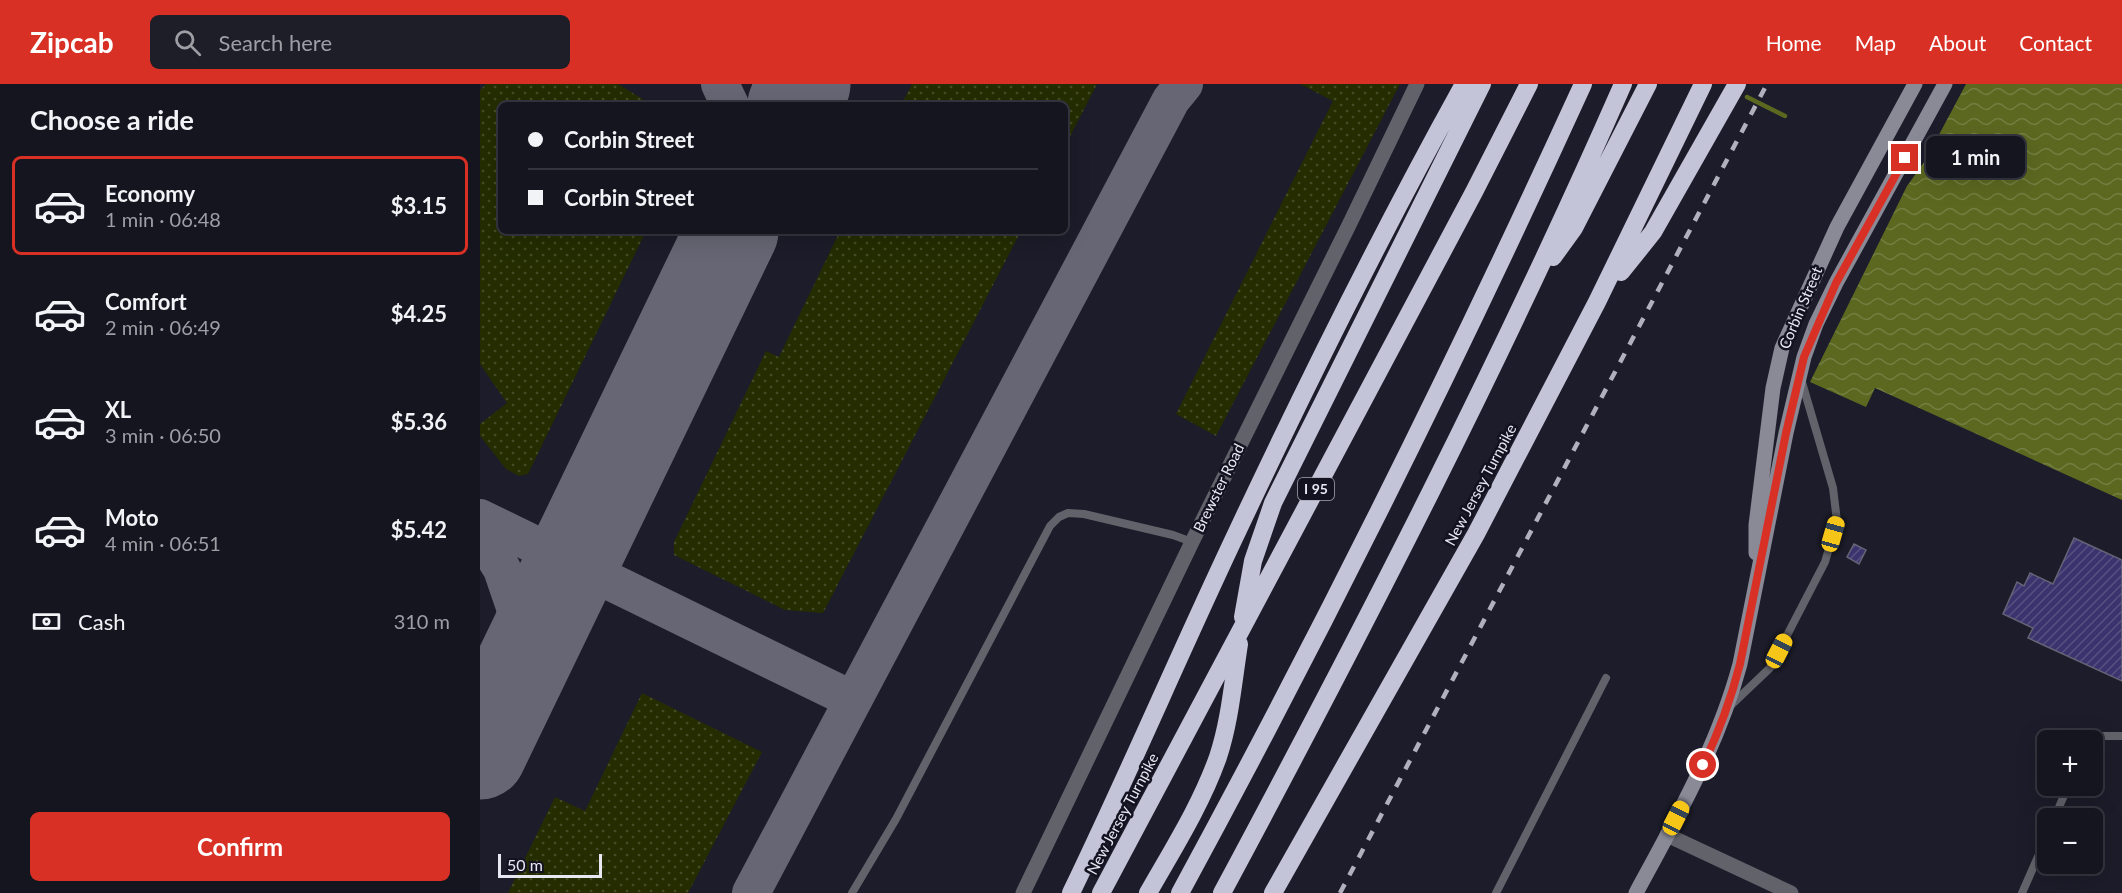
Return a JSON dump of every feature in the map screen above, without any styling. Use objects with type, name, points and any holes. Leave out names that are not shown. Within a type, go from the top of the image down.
[{"type":"highway","points":[[1071,893],[1325,346],[1380,238],[1464,84]]},
{"type":"highway","points":[[1148,893],[1198,803],[1214,767],[1225,730],[1248,582],[1261,533],[1279,489],[1482,84]]},
{"type":"highway","name":"New Jersey Turnpike","points":[[1101,893],[1474,192],[1529,84]]},
{"type":"highway","points":[[1180,893],[1311,648],[1436,399],[1583,84]]},
{"type":"highway","points":[[1222,893],[1358,636],[1440,474],[1527,293],[1623,84]]},
{"type":"highway","points":[[1527,293],[1574,228],[1648,84]]},
{"type":"highway","name":"New Jersey Turnpike","points":[[1273,893],[1476,534],[1597,302],[1703,84]]},
{"type":"highway","points":[[1597,302],[1653,232],[1737,84]]},
{"type":"main road","name":"Corbin Street","points":[[1755,589],[1756,525],[1773,388],[1782,348],[1837,227],[1915,84]]},
{"type":"main road","name":"Corbin Street","points":[[1636,893],[1707,756],[1727,709],[1740,664],[1800,374],[1816,324],[1945,84]]},
{"type":"street","name":"Brewster Road","points":[[1023,893],[1417,84]]},
{"type":"street","points":[[1667,835],[1791,893]]},
{"type":"lane","points":[[1727,709],[1770,668],[1825,562],[1837,521],[1833,488],[1800,374]]},
{"type":"lane","points":[[852,893],[896,819],[1050,526],[1059,517],[1068,513],[1084,514],[1173,535],[1192,542]]},
{"type":"lane","points":[[1496,893],[1606,678]]},
{"type":"lane","points":[[2103,736],[2122,736]]},
{"type":"lane","points":[[2022,893],[2037,859]]},
{"type":"shaded area","points":[[486,84],[618,84],[645,102],[498,102],[498,234],[645,234],[528,474],[519,476],[506,469],[480,436],[480,424],[507,403],[480,364],[480,90]]},
{"type":"shaded area","points":[[912,84],[1097,84],[1068,140],[1068,102],[903,102]]},
{"type":"shaded area","points":[[1300,84],[1400,84],[1216,436],[1176,414],[1333,101]]},
{"type":"shaded area","points":[[839,234],[1019,234],[823,613],[785,610],[674,555],[674,542],[766,351],[779,357]]},
{"type":"shaded area","points":[[642,693],[762,752],[688,893],[508,893],[555,797],[585,811]]},
{"type":"water","points":[[1966,84],[2122,84],[2122,500],[1875,388],[1866,407],[1810,382],[1907,186],[1925,161]]},
{"type":"building","points":[[2074,538],[2122,560],[2122,681],[2028,638],[2033,628],[2003,614],[2017,582],[2024,586],[2030,573],[2053,584]]},
{"type":"building","points":[[1854,544],[1866,550],[1859,564],[1847,557]]},
{"type":"waterway","points":[[1747,97],[1785,116]]},
{"type":"taxiway","points":[[720,84],[729,102]]},
{"type":"taxiway","points":[[771,84],[797,97]]},
{"type":"taxiway","points":[[751,893],[1171,100],[1184,84]]},
{"type":"taxiway","points":[[724,248],[730,234]]},
{"type":"taxiway","points":[[480,518],[853,700]]},
{"type":"taxiway","points":[[480,533],[502,569],[515,607],[518,650],[507,690],[494,724]]},
{"type":"runway","points":[[795,102],[804,84]]},
{"type":"runway","points":[[480,753],[731,234]]},
{"type":"railway","points":[[1340,893],[1767,84]]},
{"type":"route","points":[[1703,765],[1719,730],[1740,664],[1786,433],[1804,357],[1816,324],[1836,283],[1905,158]]}]
